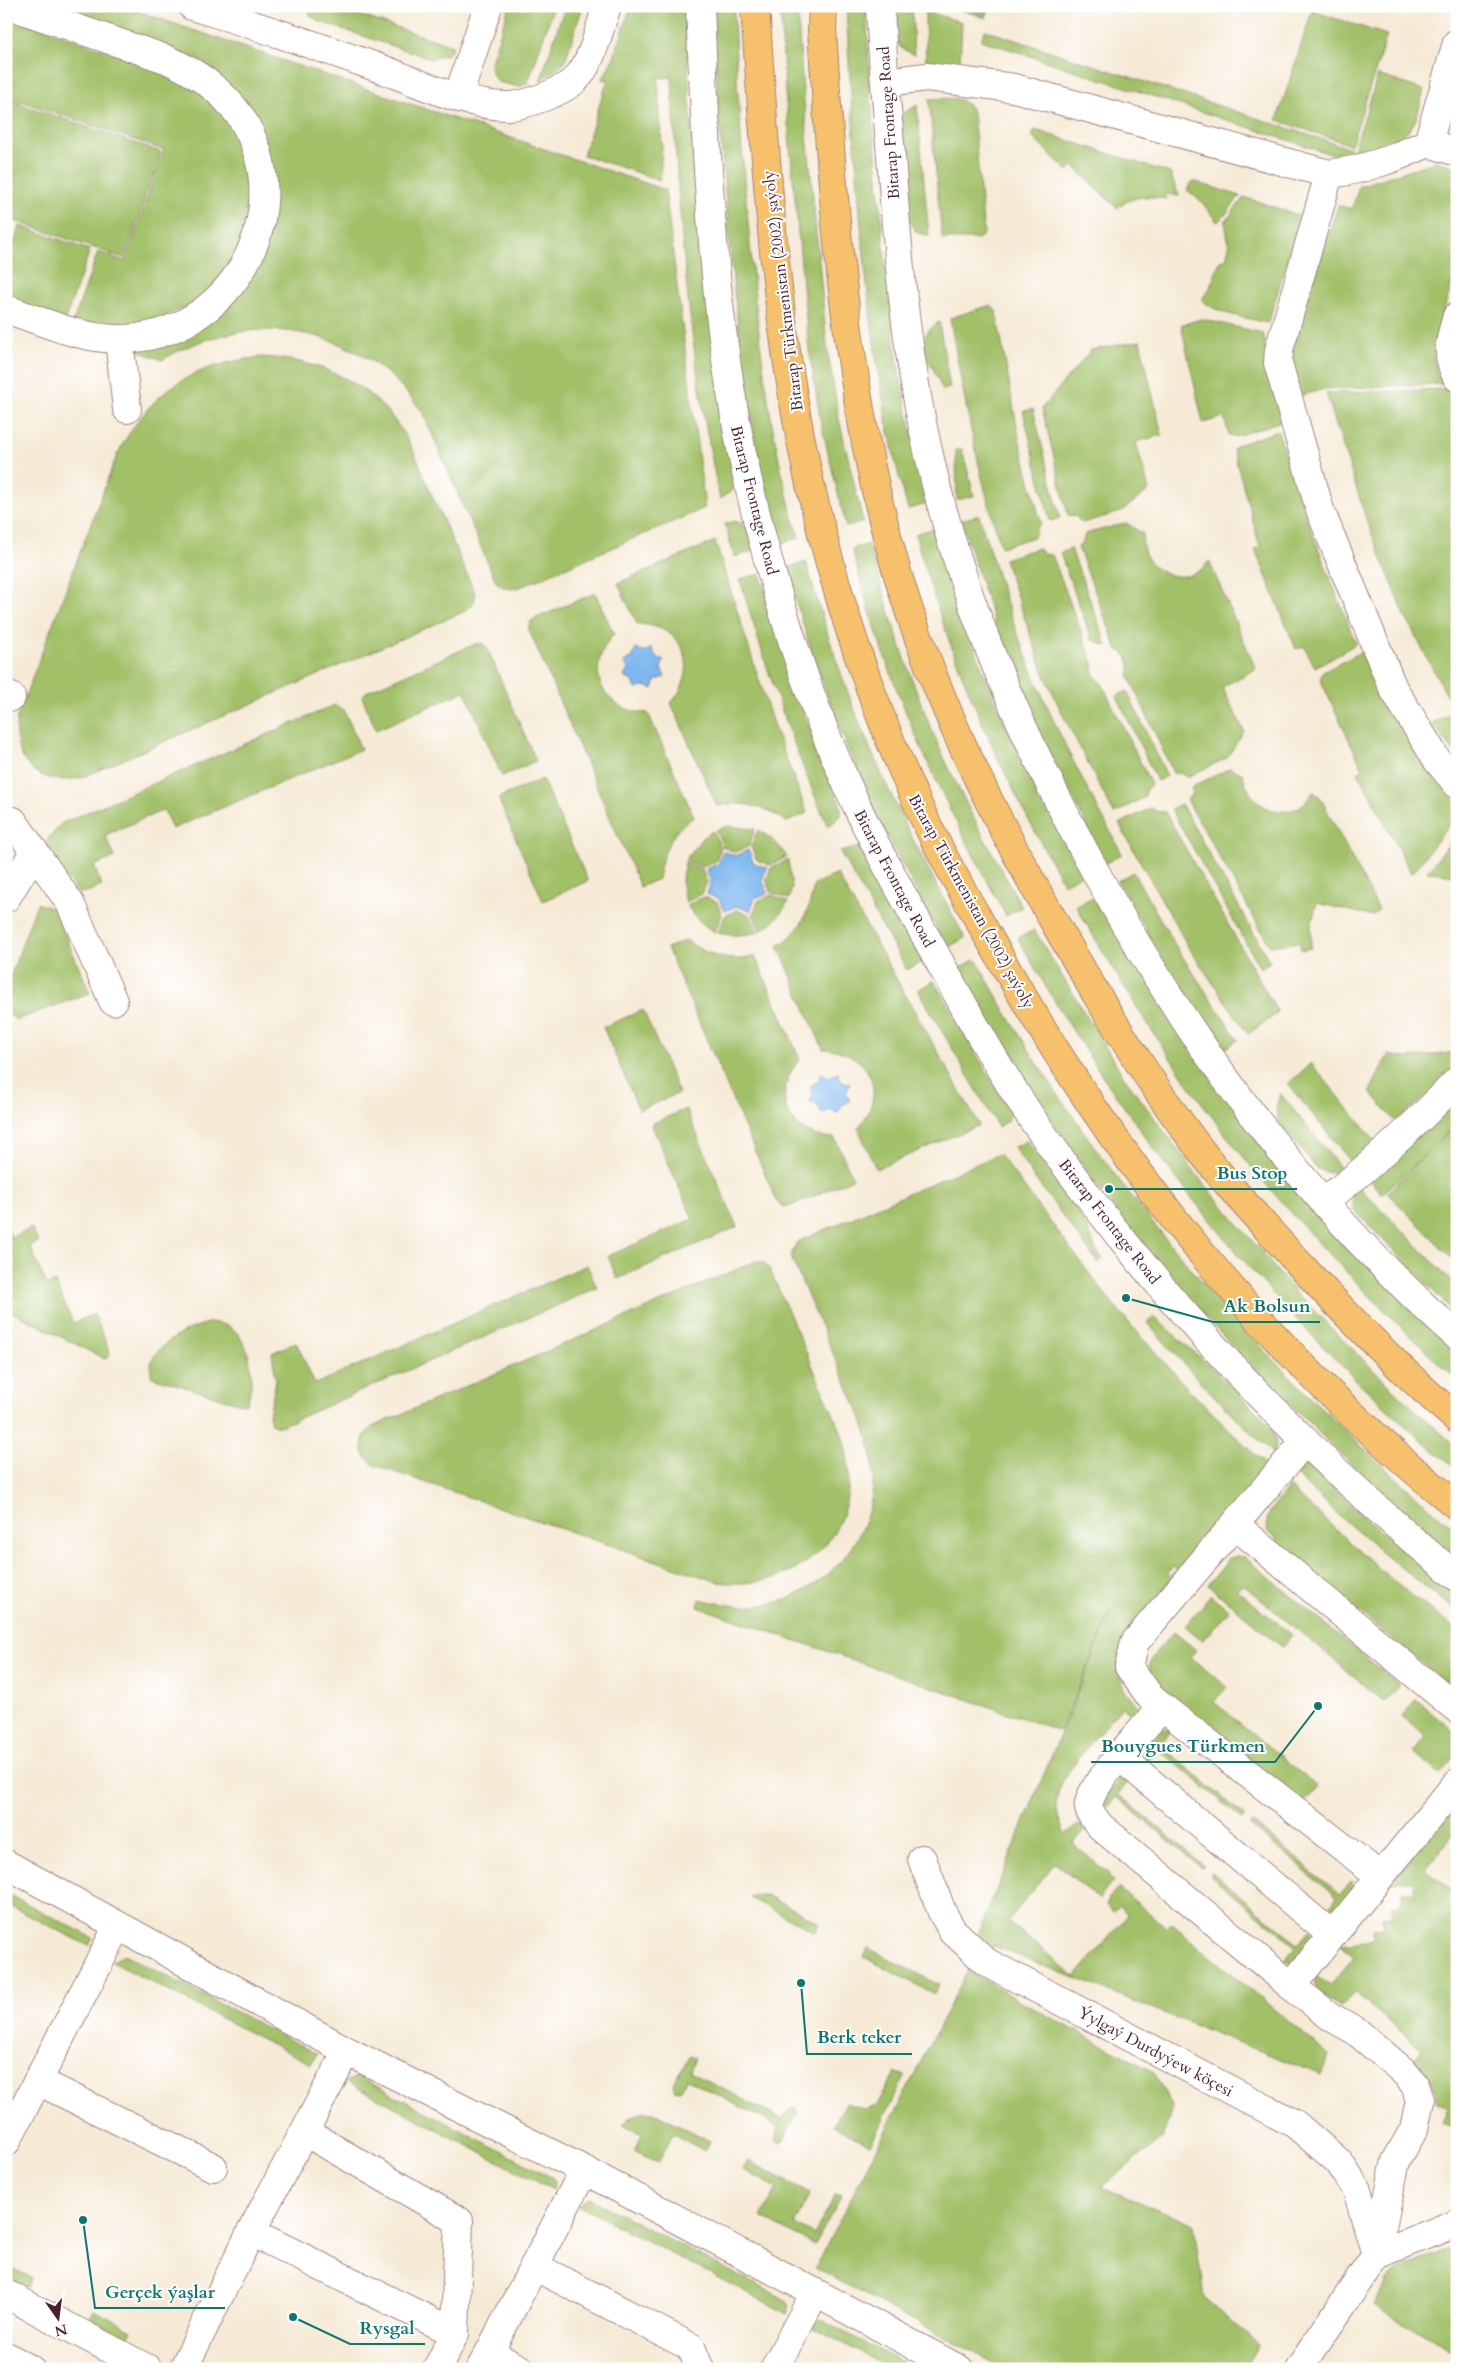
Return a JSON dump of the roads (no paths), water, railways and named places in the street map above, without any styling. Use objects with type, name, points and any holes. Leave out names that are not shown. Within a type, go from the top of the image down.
[{"type":"main road","name":"Bitarap Türkmenistan (2002) şaýoly","points":[[755,6],[780,303],[797,426],[825,546],[849,629],[898,759],[926,822],[1021,994],[1085,1096],[1150,1190],[1215,1271],[1265,1328],[1343,1408],[1457,1506]]},
{"type":"main road","points":[[823,6],[822,28],[833,199],[851,354],[869,453],[894,561],[934,680],[962,744],[1006,836],[1071,953],[1133,1051],[1203,1152],[1247,1208],[1371,1341],[1457,1419]]},
{"type":"street","points":[[6,309],[95,337],[119,339],[143,337],[166,331],[201,313],[225,292],[244,267],[259,230],[263,207],[263,183],[259,160],[251,137],[240,116],[208,82],[188,69],[166,59],[11,6]]},
{"type":"street","points":[[192,6],[284,34],[458,97],[507,107],[521,104],[562,89],[575,79],[586,64],[607,6]]},
{"type":"street","points":[[458,97],[488,6]]},
{"type":"street","name":"Bitarap Frontage Road","points":[[700,6],[708,176],[720,307],[733,409],[753,503],[772,570],[817,707],[841,770],[881,855],[942,967],[1035,1123],[1083,1189],[1188,1319],[1305,1441],[1411,1539],[1457,1577]]},
{"type":"street","name":"Bitarap Frontage Road","points":[[880,6],[898,257],[912,376],[931,466],[948,530],[976,620],[1004,689],[1043,772],[1088,859],[1131,933],[1199,1041],[1232,1089],[1324,1201],[1371,1254],[1457,1336]]},
{"type":"street","points":[[1428,143],[1457,43]]},
{"type":"street","points":[[886,82],[927,77],[1014,88],[1328,174],[1357,170],[1384,162],[1428,143],[1457,152]]},
{"type":"street","points":[[1328,174],[1279,350],[1278,363],[1320,510],[1393,688],[1437,760],[1457,784]]},
{"type":"street","points":[[1457,316],[1449,343],[1448,354],[1451,366],[1457,377]]},
{"type":"street","points":[[119,339],[127,409]]},
{"type":"street","points":[[12,821],[70,903],[113,1001]]},
{"type":"street","points":[[6,898],[34,852]]},
{"type":"street","points":[[1324,1201],[1343,1187],[1419,1120],[1457,1081]]},
{"type":"street","points":[[1305,1441],[1236,1525],[1135,1642],[1129,1667],[1151,1698],[1162,1708],[1380,1876]]},
{"type":"street","points":[[1236,1525],[1457,1709]]},
{"type":"street","points":[[1162,1708],[1119,1756],[1091,1796],[1088,1804],[1091,1815],[1100,1826],[1291,1986],[1331,2018],[1356,2031],[1403,2070],[1415,2085],[1420,2100],[1414,2129],[1396,2161],[1376,2256],[1299,2369]]},
{"type":"street","points":[[1119,1756],[1332,1935]]},
{"type":"street","points":[[1291,1986],[1457,1782]]},
{"type":"street","name":"Ýylgaý Durdyýew köçesi","points":[[922,1859],[942,1912],[952,1930],[986,1962],[1295,2124],[1339,2162],[1357,2190],[1376,2256]]},
{"type":"street","points":[[6,1864],[348,2051],[584,2170],[959,2369]]},
{"type":"street","points":[[6,2142],[118,1926]]},
{"type":"street","points":[[183,2369],[251,2232],[348,2051]]},
{"type":"street","points":[[38,2081],[213,2168]]},
{"type":"street","points":[[305,2132],[459,2221],[455,2334],[437,2369]]},
{"type":"street","points":[[520,2369],[485,2361],[584,2170]]},
{"type":"street","points":[[1376,2256],[1457,2223]]},
{"type":"street","points":[[251,2232],[455,2334]]},
{"type":"street","points":[[534,2266],[691,2348],[700,2369]]},
{"type":"street","points":[[774,2369],[815,2292]]},
{"type":"street","points":[[6,2294],[148,2369]]},
{"type":"street","points":[[6,2356],[30,2369]]},
{"type":"water","points":[[652,648],[656,657],[664,660],[661,668],[665,677],[656,680],[653,689],[645,686],[636,689],[633,681],[624,677],[628,669],[624,661],[632,658],[636,649],[644,652]]},
{"type":"water","points":[[748,850],[754,863],[767,868],[762,880],[768,893],[755,898],[750,911],[737,906],[725,911],[719,899],[707,894],[711,882],[706,869],[718,864],[723,851],[736,856]]},
{"type":"water","points":[[821,1073],[829,1077],[838,1073],[841,1081],[850,1084],[846,1093],[850,1101],[842,1105],[838,1113],[830,1110],[822,1114],[818,1106],[810,1102],[813,1094],[810,1086],[818,1082]]},
{"type":"place","name":"Bus Stop","points":[[1109,1189]]},
{"type":"place","name":"Ak Bolsun","points":[[1126,1298]]},
{"type":"place","name":"Bouygues Türkmen","points":[[1318,1706]]},
{"type":"place","name":"Berk teker","points":[[801,1983]]},
{"type":"place","name":"Gerçek ýaşlar","points":[[83,2220]]},
{"type":"place","name":"Rysgal","points":[[293,2317]]}]
